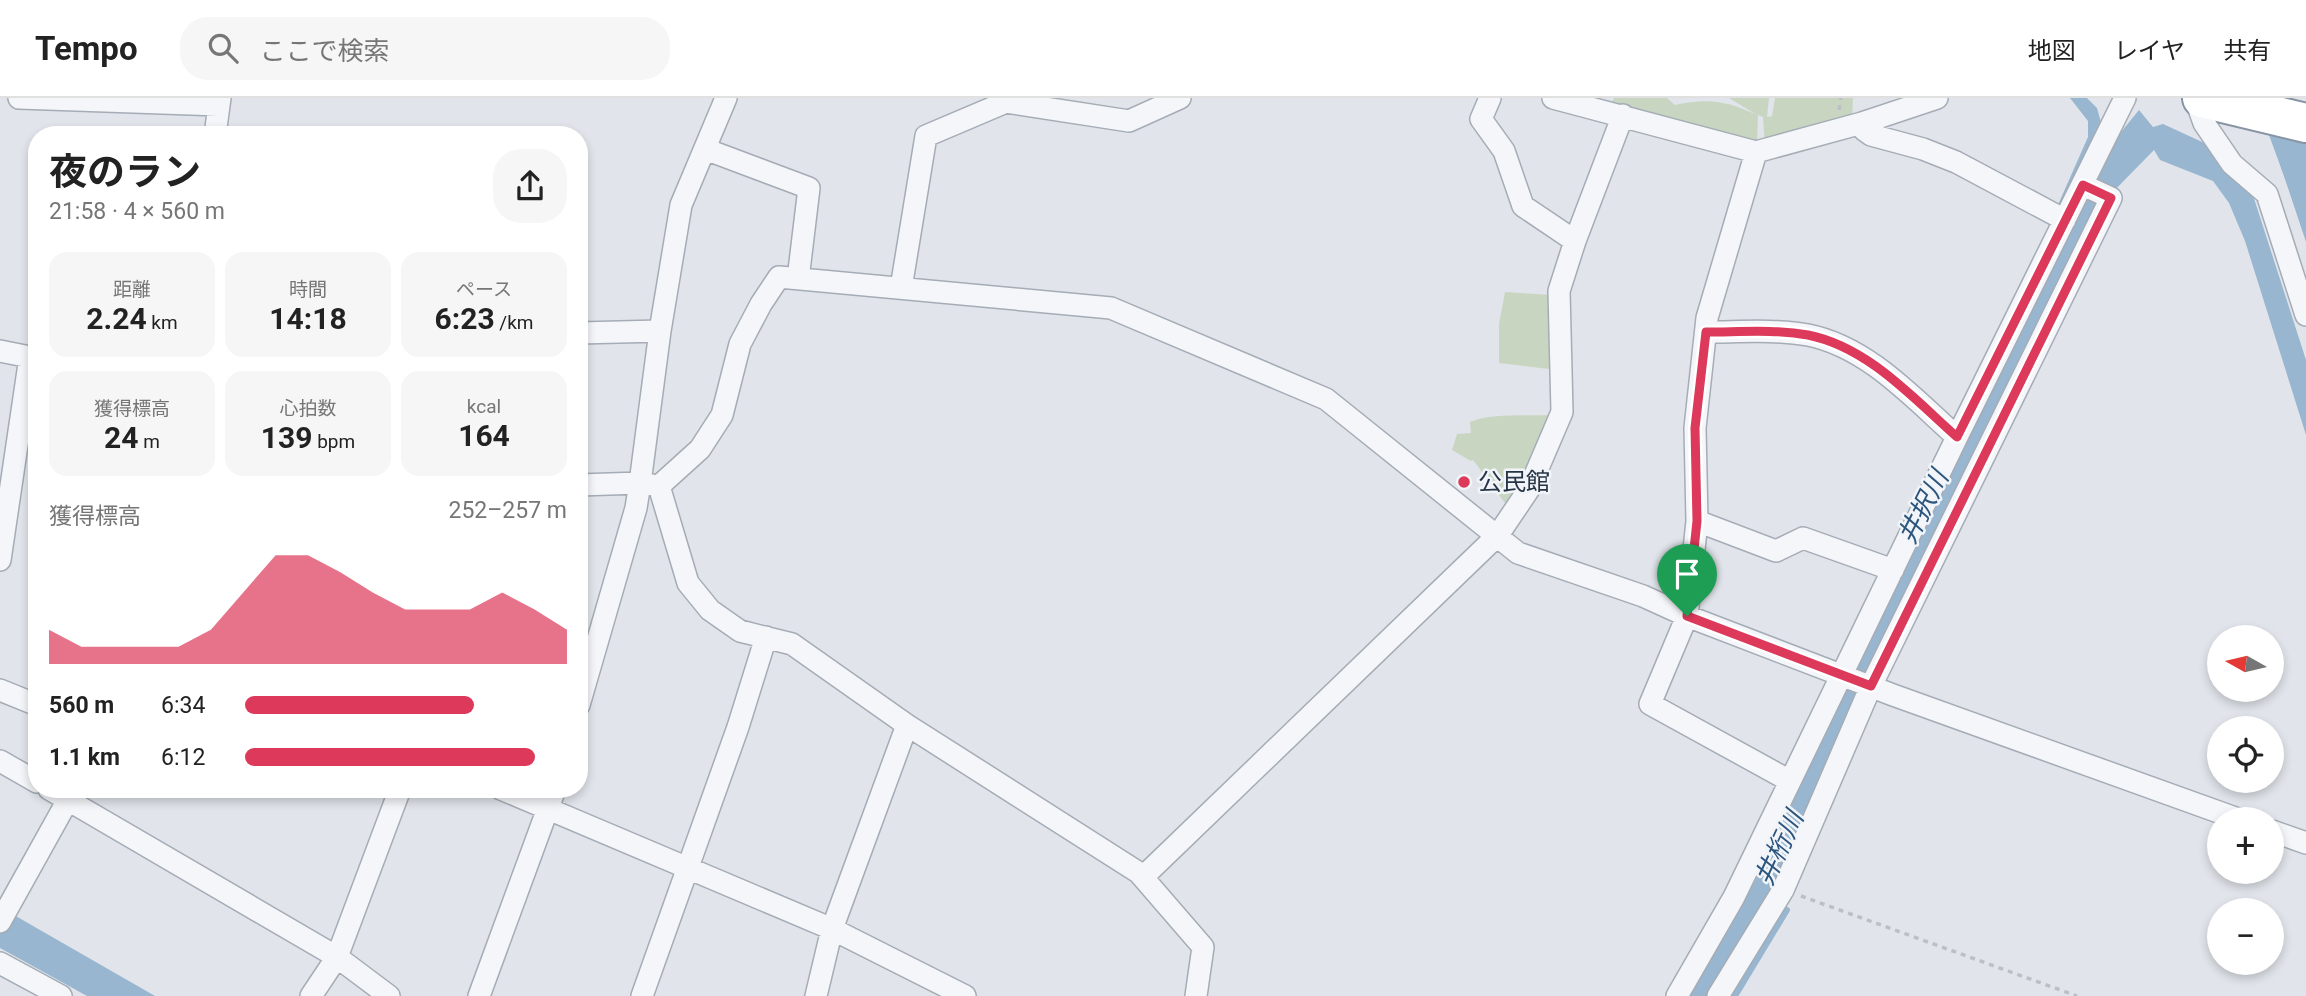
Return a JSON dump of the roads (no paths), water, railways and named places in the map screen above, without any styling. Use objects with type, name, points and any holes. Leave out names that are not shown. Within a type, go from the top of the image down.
[{"type":"highway","points":[[2201,99],[2306,123]]},
{"type":"street","points":[[33,98],[220,101],[216,126]]},
{"type":"street","points":[[726,98],[681,205],[660,331],[649,485],[688,583],[710,610],[740,631],[792,644],[906,725],[1144,876],[1498,535],[1530,489],[1562,412],[1559,291],[1623,115]]},
{"type":"street","points":[[901,288],[926,136],[1006,102],[1129,121],[1180,98]]},
{"type":"street","points":[[1490,98],[1481,119],[1504,151],[1523,206],[1575,241]]},
{"type":"street","points":[[1553,98],[1756,152],[1862,123],[1937,98]]},
{"type":"street","points":[[1677,996],[1734,898],[1894,570],[2059,217],[2083,185],[2125,98]]},
{"type":"street","points":[[2201,99],[2204,122],[2232,164],[2267,194],[2306,315]]},
{"type":"street","points":[[1862,123],[1864,130],[1871,135],[1923,149],[1956,162],[2059,217]]},
{"type":"street","points":[[705,149],[809,188],[798,279]]},
{"type":"street","points":[[1756,152],[1707,318],[1695,428],[1697,521],[1687,616],[1650,704],[1790,781]]},
{"type":"street","points":[[1718,996],[1783,890],[1871,686],[2111,198],[2083,185]]},
{"type":"street","points":[[588,674],[636,508],[649,485],[700,449],[722,415],[740,344],[779,277],[1111,308],[1326,399],[1518,553],[1643,596],[1687,616],[1871,686],[2207,808]]},
{"type":"street","points":[[588,333],[660,331]]},
{"type":"street","points":[[1706,332],[1780,332],[1809,335],[1834,343],[1877,367],[1957,437]]},
{"type":"street","points":[[0,351],[28,357]]},
{"type":"street","points":[[0,560],[28,371]]},
{"type":"street","points":[[588,485],[649,485]]},
{"type":"street","points":[[1697,521],[1776,551],[1803,538],[1894,570]]},
{"type":"street","points":[[642,996],[738,727],[766,637]]},
{"type":"street","points":[[0,690],[28,701]]},
{"type":"street","points":[[816,996],[832,929],[906,725]]},
{"type":"street","points":[[0,761],[28,777]]},
{"type":"street","points":[[0,922],[69,798]]},
{"type":"street","points":[[76,798],[337,957],[388,996]]},
{"type":"street","points":[[312,996],[337,957],[397,798]]},
{"type":"street","points":[[522,798],[832,929],[965,996]]},
{"type":"street","points":[[479,996],[552,798]]},
{"type":"street","points":[[2284,835],[2306,843]]},
{"type":"street","points":[[1139,873],[1203,947],[1196,996]]},
{"type":"street","points":[[0,963],[61,996]]},
{"type":"water","points":[[2070,98],[2087,98],[2097,108],[2102,126],[2034,259],[2088,137],[2088,121]]},
{"type":"water","name":"井桁川","points":[[2139,110],[2153,127],[2163,124],[2211,146],[2250,186],[2306,360],[2306,435],[2245,241],[2229,203],[2213,181],[2160,160],[2154,150],[2104,201],[1778,889],[1710,996],[1684,996],[1727,933],[1758,875],[1827,724],[2075,214],[2121,132]]},
{"type":"water","points":[[2278,158],[2306,164],[2306,242]]},
{"type":"water","points":[[0,907],[155,996],[87,996],[0,948]]},
{"type":"waterway","points":[[2274,98],[2306,185]]},
{"type":"waterway","points":[[1735,996],[1787,910]]},
{"type":"place","name":"公民館","points":[[1464,482]]},
{"type":"water label","name":"井択川","points":[[1923,507]]}]
